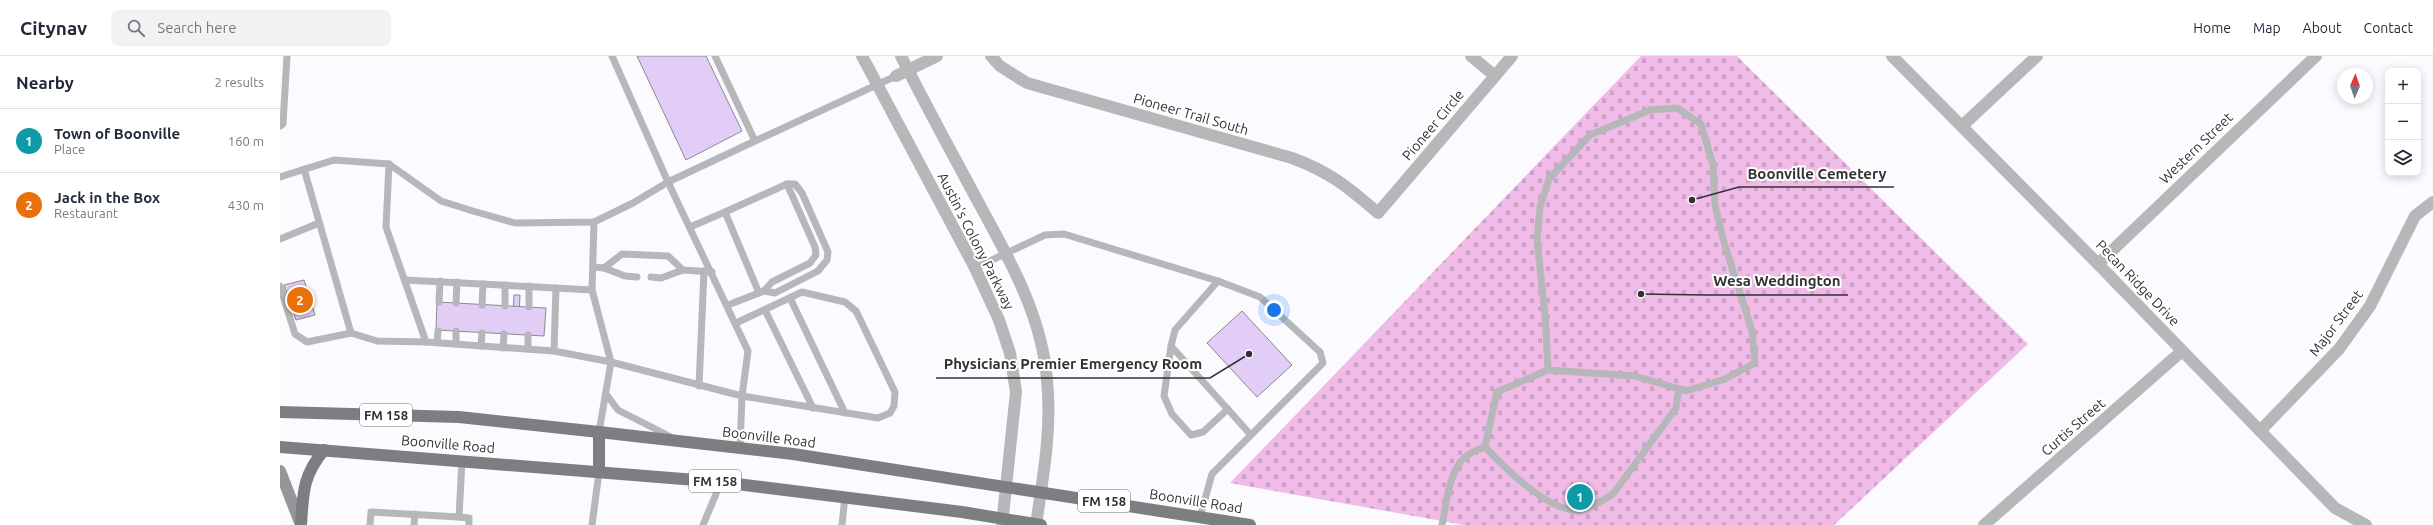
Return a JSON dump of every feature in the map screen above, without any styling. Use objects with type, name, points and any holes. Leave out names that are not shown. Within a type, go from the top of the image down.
[{"type":"main road","name":"Boonville Road","points":[[280,412],[459,417],[740,448],[1007,486],[1250,525]]},
{"type":"main road","points":[[599,432],[599,472]]},
{"type":"main road","name":"Boonville Road","points":[[280,447],[462,460],[721,482],[845,496],[1003,521],[1038,525]]},
{"type":"main road","points":[[301,525],[303,486],[314,463],[324,450]]},
{"type":"main road","points":[[280,471],[301,525]]},
{"type":"street","name":"Austin's Colony Parkway","points":[[862,56],[975,268],[999,320],[1010,353],[1016,392],[1003,521]]},
{"type":"street","name":"Austin's Colony Parkway","points":[[901,56],[1007,254],[1036,323],[1047,379],[1048,441],[1040,492],[1038,525]]},
{"type":"street","points":[[896,76],[937,56]]},
{"type":"street","name":"Pioneer Trail South","points":[[991,56],[1000,66],[1027,83],[1292,158],[1320,169],[1346,185],[1378,213]]},
{"type":"street","points":[[1471,56],[1495,76]]},
{"type":"street","name":"Pioneer Circle","points":[[1378,213],[1512,56]]},
{"type":"street","name":"Pecan Ridge Drive","points":[[1892,56],[2098,264],[2335,508],[2366,525]]},
{"type":"street","points":[[1962,126],[2036,56]]},
{"type":"street","name":"Western Street","points":[[2098,264],[2316,56]]},
{"type":"street","name":"Major Street","points":[[2260,431],[2339,349],[2370,306],[2415,216],[2433,202]]},
{"type":"street","name":"Curtis Street","points":[[1984,525],[2182,351]]},
{"type":"lane","points":[[280,126],[283,124],[287,56]]},
{"type":"lane","points":[[612,56],[668,182],[712,272],[748,351],[742,396],[740,448]]},
{"type":"lane","points":[[715,56],[755,141]]},
{"type":"lane","points":[[280,177],[334,160],[389,164],[440,201],[515,223],[594,222],[633,203],[668,182],[896,76]]},
{"type":"lane","points":[[1485,447],[1496,392],[1548,370],[1635,376],[1686,391],[1725,380],[1754,363],[1752,331],[1723,239],[1715,204],[1712,165],[1701,124],[1677,108],[1650,110],[1590,135],[1549,179],[1540,207],[1537,240],[1545,314],[1548,370]]},
{"type":"lane","points":[[389,164],[386,228],[426,342]]},
{"type":"lane","points":[[304,170],[351,333]]},
{"type":"lane","points":[[690,227],[786,184],[795,184],[802,193],[826,245],[828,252],[827,260],[818,272],[800,281],[775,293],[761,292]]},
{"type":"lane","points":[[728,306],[761,292],[772,282],[810,263],[816,255],[814,247],[786,184]]},
{"type":"lane","points":[[725,212],[761,292]]},
{"type":"lane","points":[[594,222],[594,267],[592,290],[611,362],[599,432]]},
{"type":"lane","points":[[280,239],[320,223]]},
{"type":"lane","points":[[975,268],[1044,235],[1064,234],[1218,281],[1260,297],[1320,352],[1323,363],[1250,434],[1212,474],[1200,517]]},
{"type":"lane","points":[[604,268],[622,254],[668,256],[683,270]]},
{"type":"lane","points":[[594,267],[604,268],[625,276],[637,277]]},
{"type":"lane","points":[[651,277],[661,278],[683,270],[712,272]]},
{"type":"lane","points":[[700,386],[704,272]]},
{"type":"lane","points":[[405,280],[592,290]]},
{"type":"lane","points":[[439,302],[440,281]]},
{"type":"lane","points":[[1218,281],[1175,330],[1171,346],[1164,396],[1172,414],[1191,435],[1203,432],[1228,409]]},
{"type":"lane","points":[[456,303],[457,282]]},
{"type":"lane","points":[[482,305],[483,284]]},
{"type":"lane","points":[[505,285],[505,306]]},
{"type":"lane","points":[[280,286],[295,334],[307,342],[351,333],[377,341],[437,342],[554,351],[611,362],[742,396],[813,408],[878,418],[890,413],[894,406],[895,392],[852,305],[802,292],[736,324]]},
{"type":"lane","points":[[529,286],[529,307]]},
{"type":"lane","points":[[554,351],[556,288]]},
{"type":"lane","points":[[790,298],[845,413]]},
{"type":"lane","points":[[765,310],[813,408]]},
{"type":"lane","points":[[437,342],[438,330]]},
{"type":"lane","points":[[456,331],[456,344]]},
{"type":"lane","points":[[481,346],[482,333]]},
{"type":"lane","points":[[503,348],[504,334]]},
{"type":"lane","points":[[528,335],[528,349]]},
{"type":"lane","points":[[1171,346],[1250,434]]},
{"type":"lane","points":[[1485,447],[1516,478],[1559,506],[1578,510],[1598,503],[1613,494],[1676,408],[1680,389]]},
{"type":"lane","points":[[606,394],[618,410],[679,441]]},
{"type":"lane","points":[[1442,525],[1448,495],[1459,463],[1472,452],[1485,447]]},
{"type":"lane","points":[[460,517],[462,460]]},
{"type":"lane","points":[[592,525],[599,472]]},
{"type":"lane","points":[[703,525],[721,482]]},
{"type":"lane","points":[[842,525],[845,496]]},
{"type":"lane","points":[[370,525],[371,512],[469,518],[469,525]]},
{"type":"lane","points":[[414,525],[415,514]]},
{"type":"green space","points":[[1641,56],[1737,56],[2028,344],[1834,525],[1464,525],[1230,483]]},
{"type":"building","points":[[637,56],[706,56],[742,131],[686,160]]},
{"type":"building","points":[[304,280],[315,315],[296,320],[284,285]]},
{"type":"building","points":[[514,295],[520,295],[519,317],[513,316]]},
{"type":"building","points":[[437,302],[546,308],[544,336],[436,330]]},
{"type":"building","points":[[1242,311],[1292,365],[1257,397],[1207,343]]},
{"type":"place","name":"Boonville Cemetery","points":[[1692,200]]},
{"type":"place","name":"Wesa Weddington","points":[[1641,294]]},
{"type":"place","name":"Jack in the Box","points":[[300,300]]},
{"type":"place","name":"Physicians Premier Emergency Room","points":[[1249,354]]},
{"type":"place","name":"Town of Boonville","points":[[1580,497]]}]
